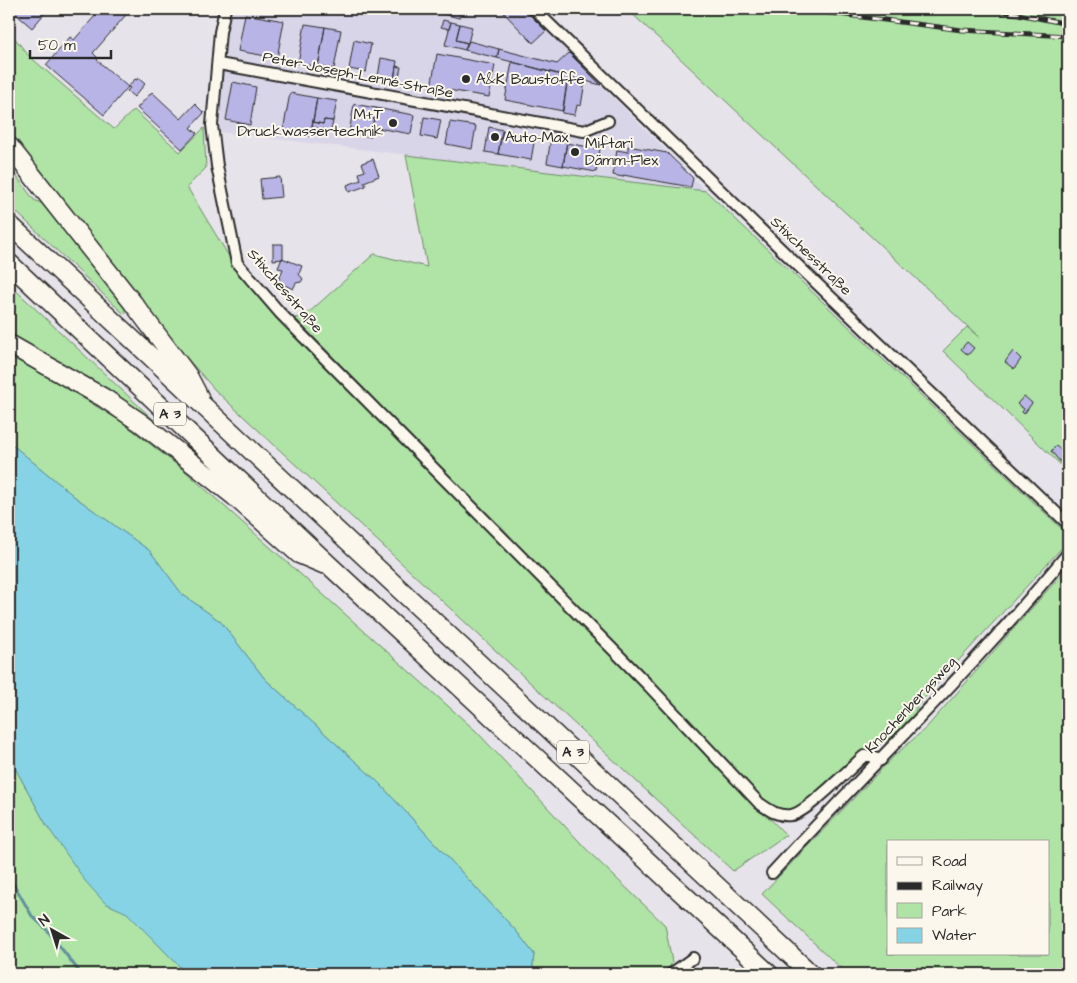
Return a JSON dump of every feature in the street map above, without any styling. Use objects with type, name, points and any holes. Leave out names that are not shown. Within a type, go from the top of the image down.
[{"type":"highway","points":[[9,146],[188,376],[207,410]]},
{"type":"highway","name":"A 3","points":[[9,224],[811,974]]},
{"type":"highway","name":"A 3","points":[[9,263],[330,566],[769,974]]},
{"type":"highway","points":[[9,344],[104,398],[141,423],[234,496],[299,554],[330,566]]},
{"type":"street","name":"Stixchesstraße","points":[[226,9],[220,32],[219,64],[212,125],[217,166],[237,263],[280,313],[649,686],[759,804],[774,814],[792,816],[864,756],[873,756],[881,760]]},
{"type":"street","name":"Stixchesstraße","points":[[534,9],[1068,524]]},
{"type":"street","name":"Peter-Joseph-Lenné-Straße","points":[[219,64],[584,131],[608,121]]},
{"type":"street","name":"Knochenbergsweg","points":[[772,873],[881,760],[1068,553]]},
{"type":"street","points":[[671,974],[693,958]]},
{"type":"shaded area","points":[[231,9],[527,9],[706,191],[220,132],[223,61]]},
{"type":"green space","points":[[627,9],[1068,9],[1068,472],[943,351],[967,327],[980,338]]},
{"type":"green space","points":[[9,31],[29,56],[114,129],[134,110],[180,152],[204,128],[206,168],[187,187],[230,258],[279,315],[786,835],[733,871],[215,390],[143,308],[9,130]]},
{"type":"green space","points":[[406,155],[706,191],[1063,530],[1068,541],[917,706],[914,717],[887,741],[861,752],[802,805],[788,812],[777,810],[761,800],[652,683],[295,318],[305,316],[374,254],[427,267]]},
{"type":"green space","points":[[9,166],[34,200],[41,203],[56,219],[128,309],[124,314],[9,205]]},
{"type":"green space","points":[[9,284],[157,423],[9,337]]},
{"type":"green space","points":[[9,353],[122,422],[186,472],[476,731],[591,854],[665,925],[672,962],[668,974],[532,974],[534,954],[517,932],[378,782],[265,679],[221,622],[182,594],[150,551],[75,497],[9,442]]},
{"type":"green space","points":[[1068,567],[1068,974],[847,974],[762,894],[893,757],[926,728]]},
{"type":"green space","points":[[9,757],[47,826],[105,903],[127,912],[187,974],[9,974]]},
{"type":"water","points":[[9,442],[75,497],[150,551],[182,594],[221,622],[265,679],[378,782],[517,932],[534,954],[532,974],[187,974],[127,913],[105,903],[86,882],[47,826],[9,757]]},
{"type":"building","points":[[10,9],[40,9],[45,13],[32,28]]},
{"type":"building","points":[[101,9],[131,9],[93,53],[98,58],[97,60],[128,87],[104,115],[46,65],[70,37],[74,40]]},
{"type":"building","points":[[436,9],[461,9],[459,18],[435,12]]},
{"type":"building","points":[[505,9],[524,9],[546,31],[533,43],[502,11]]},
{"type":"building","points":[[245,14],[284,21],[277,58],[238,51]]},
{"type":"building","points":[[443,20],[451,22],[449,29],[441,27]]},
{"type":"building","points":[[451,22],[460,24],[456,40],[467,43],[465,50],[445,45]]},
{"type":"building","points":[[305,24],[325,27],[318,67],[298,63]]},
{"type":"building","points":[[460,24],[472,27],[468,43],[456,40]]},
{"type":"building","points":[[325,27],[341,30],[334,69],[318,67]]},
{"type":"building","points":[[354,40],[371,44],[366,72],[349,69]]},
{"type":"building","points":[[469,41],[499,49],[497,58],[465,50]]},
{"type":"building","points":[[499,49],[557,64],[569,53],[601,85],[497,58]]},
{"type":"building","points":[[437,54],[495,65],[489,97],[431,87]]},
{"type":"building","points":[[381,58],[397,61],[394,80],[378,77]]},
{"type":"building","points":[[512,62],[568,77],[563,111],[505,100]]},
{"type":"building","points":[[396,66],[401,67],[398,81],[394,80]]},
{"type":"building","points":[[568,77],[585,81],[581,106],[577,105],[575,115],[562,113]]},
{"type":"building","points":[[138,78],[145,84],[134,97],[127,91],[130,88],[128,87]]},
{"type":"building","points":[[233,82],[256,87],[250,125],[226,120]]},
{"type":"building","points":[[152,92],[181,119],[195,104],[204,113],[190,128],[197,133],[182,149],[137,108]]},
{"type":"building","points":[[290,93],[317,98],[310,136],[283,131]]},
{"type":"building","points":[[317,98],[337,101],[333,121],[324,120],[323,124],[313,122]]},
{"type":"building","points":[[354,104],[376,108],[371,137],[349,133]]},
{"type":"building","points":[[376,108],[414,115],[411,134],[372,127]]},
{"type":"building","points":[[424,117],[441,120],[437,139],[421,136]]},
{"type":"building","points":[[324,120],[333,121],[331,131],[312,127],[313,122],[323,124]]},
{"type":"building","points":[[450,122],[476,126],[472,149],[446,144]]},
{"type":"building","points":[[489,127],[503,130],[498,154],[485,152]]},
{"type":"building","points":[[502,131],[535,137],[531,160],[498,154]]},
{"type":"building","points":[[551,138],[567,141],[563,166],[547,163]]},
{"type":"building","points":[[567,143],[600,149],[596,172],[563,166]]},
{"type":"building","points":[[628,146],[667,153],[693,178],[691,187],[623,175],[623,177],[613,175],[617,150],[628,152]]},
{"type":"building","points":[[373,159],[379,176],[364,182],[366,186],[349,192],[347,185],[361,180],[359,173],[365,171],[362,163]]},
{"type":"building","points":[[280,177],[282,197],[262,199],[260,179]]},
{"type":"building","points":[[273,244],[283,244],[283,259],[273,260]]},
{"type":"building","points":[[282,258],[302,266],[299,274],[303,279],[301,282],[296,283],[293,289],[278,282],[283,269],[278,268]]},
{"type":"building","points":[[967,342],[974,348],[968,355],[961,349]]},
{"type":"building","points":[[1013,351],[1021,359],[1014,369],[1005,362]]},
{"type":"building","points":[[1024,396],[1032,403],[1024,414],[1022,412],[1024,409],[1017,404]]},
{"type":"building","points":[[1056,446],[1067,455],[1064,458],[1068,462],[1066,469],[1051,451]]},
{"type":"waterway","points":[[9,876],[32,916],[48,931],[81,974]]},
{"type":"railway","points":[[800,9],[962,30],[1067,36]]},
{"type":"railway","points":[[993,9],[1068,24]]},
{"type":"place","name":"A&K Baustoffe","points":[[466,79]]},
{"type":"place","name":"M+T Druckwassertechnik","points":[[393,123]]},
{"type":"place","name":"Auto-Max","points":[[495,137]]},
{"type":"place","name":"Miftari Dämm-Flex","points":[[575,152]]}]
